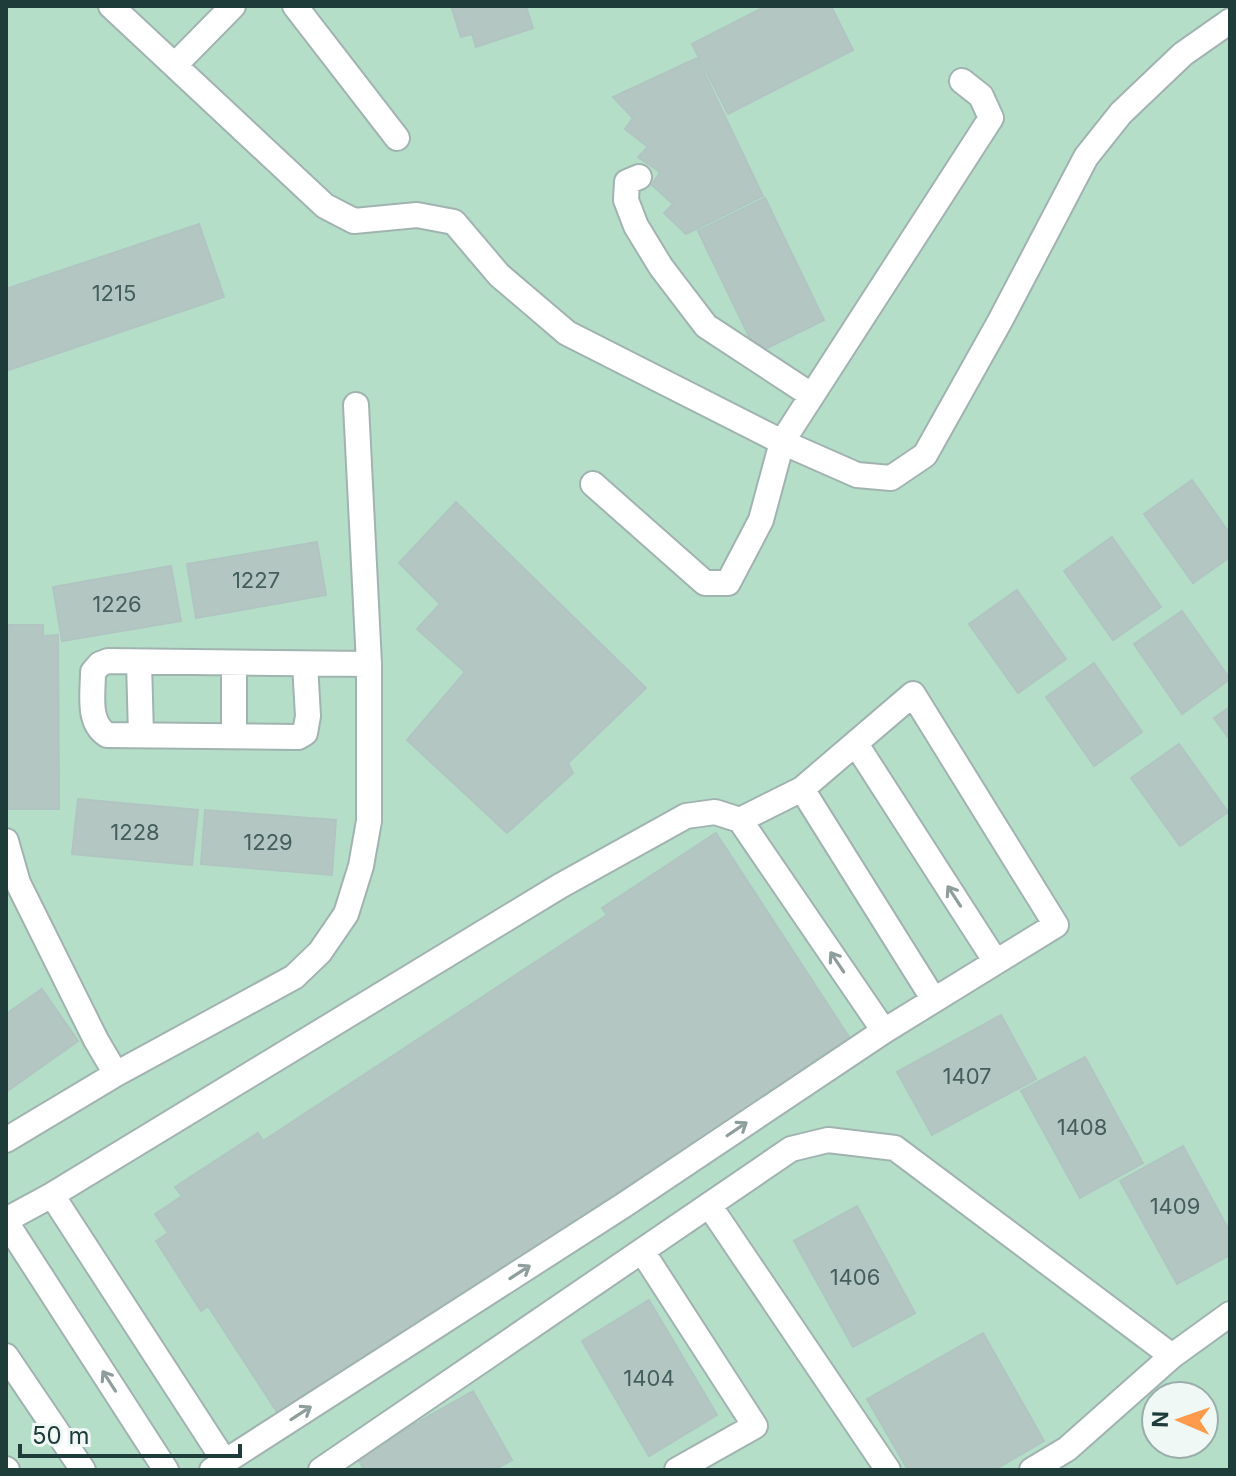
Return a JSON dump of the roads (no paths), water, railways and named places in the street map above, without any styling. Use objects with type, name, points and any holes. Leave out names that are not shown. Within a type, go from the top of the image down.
[{"type":"street","points":[[111,6],[325,206],[354,221],[417,215],[454,222],[499,275],[567,333],[782,442],[857,475],[891,478],[925,455],[1086,157],[1121,113],[1183,54],[1230,21]]},
{"type":"street","points":[[175,65],[233,6]]},
{"type":"street","points":[[295,6],[397,138]]},
{"type":"street","points":[[593,484],[705,583],[728,583],[761,520],[782,442],[991,118],[981,96],[962,81]]},
{"type":"street","points":[[639,177],[627,182],[626,200],[636,226],[661,267],[706,326],[811,395]]},
{"type":"street","points":[[6,1140],[116,1074],[294,977],[320,952],[346,914],[361,866],[369,821],[369,664],[356,405]]},
{"type":"street","points":[[305,664],[308,716],[305,733],[298,737],[107,735],[97,728],[93,717],[93,672],[108,661],[369,664]]},
{"type":"street","points":[[139,662],[141,735]]},
{"type":"street","points":[[234,663],[234,736]]},
{"type":"street","points":[[52,1195],[219,1466],[624,1205],[884,1031],[1056,925],[913,694],[802,789],[740,820]]},
{"type":"street","points":[[856,744],[996,962]]},
{"type":"street","points":[[802,789],[934,1000]]},
{"type":"street","points":[[166,1470],[6,1221],[560,886],[686,816],[715,812],[740,820],[884,1031]]},
{"type":"street","points":[[6,841],[12,886],[116,1074]]},
{"type":"street","points":[[321,1470],[791,1149],[828,1140],[895,1148],[1172,1356]]},
{"type":"street","points":[[709,1205],[888,1470]]},
{"type":"street","points":[[642,1251],[755,1426],[677,1470]]},
{"type":"street","points":[[1032,1470],[1067,1449],[1172,1356],[1230,1314]]},
{"type":"street","points":[[6,1356],[83,1470]]}]
